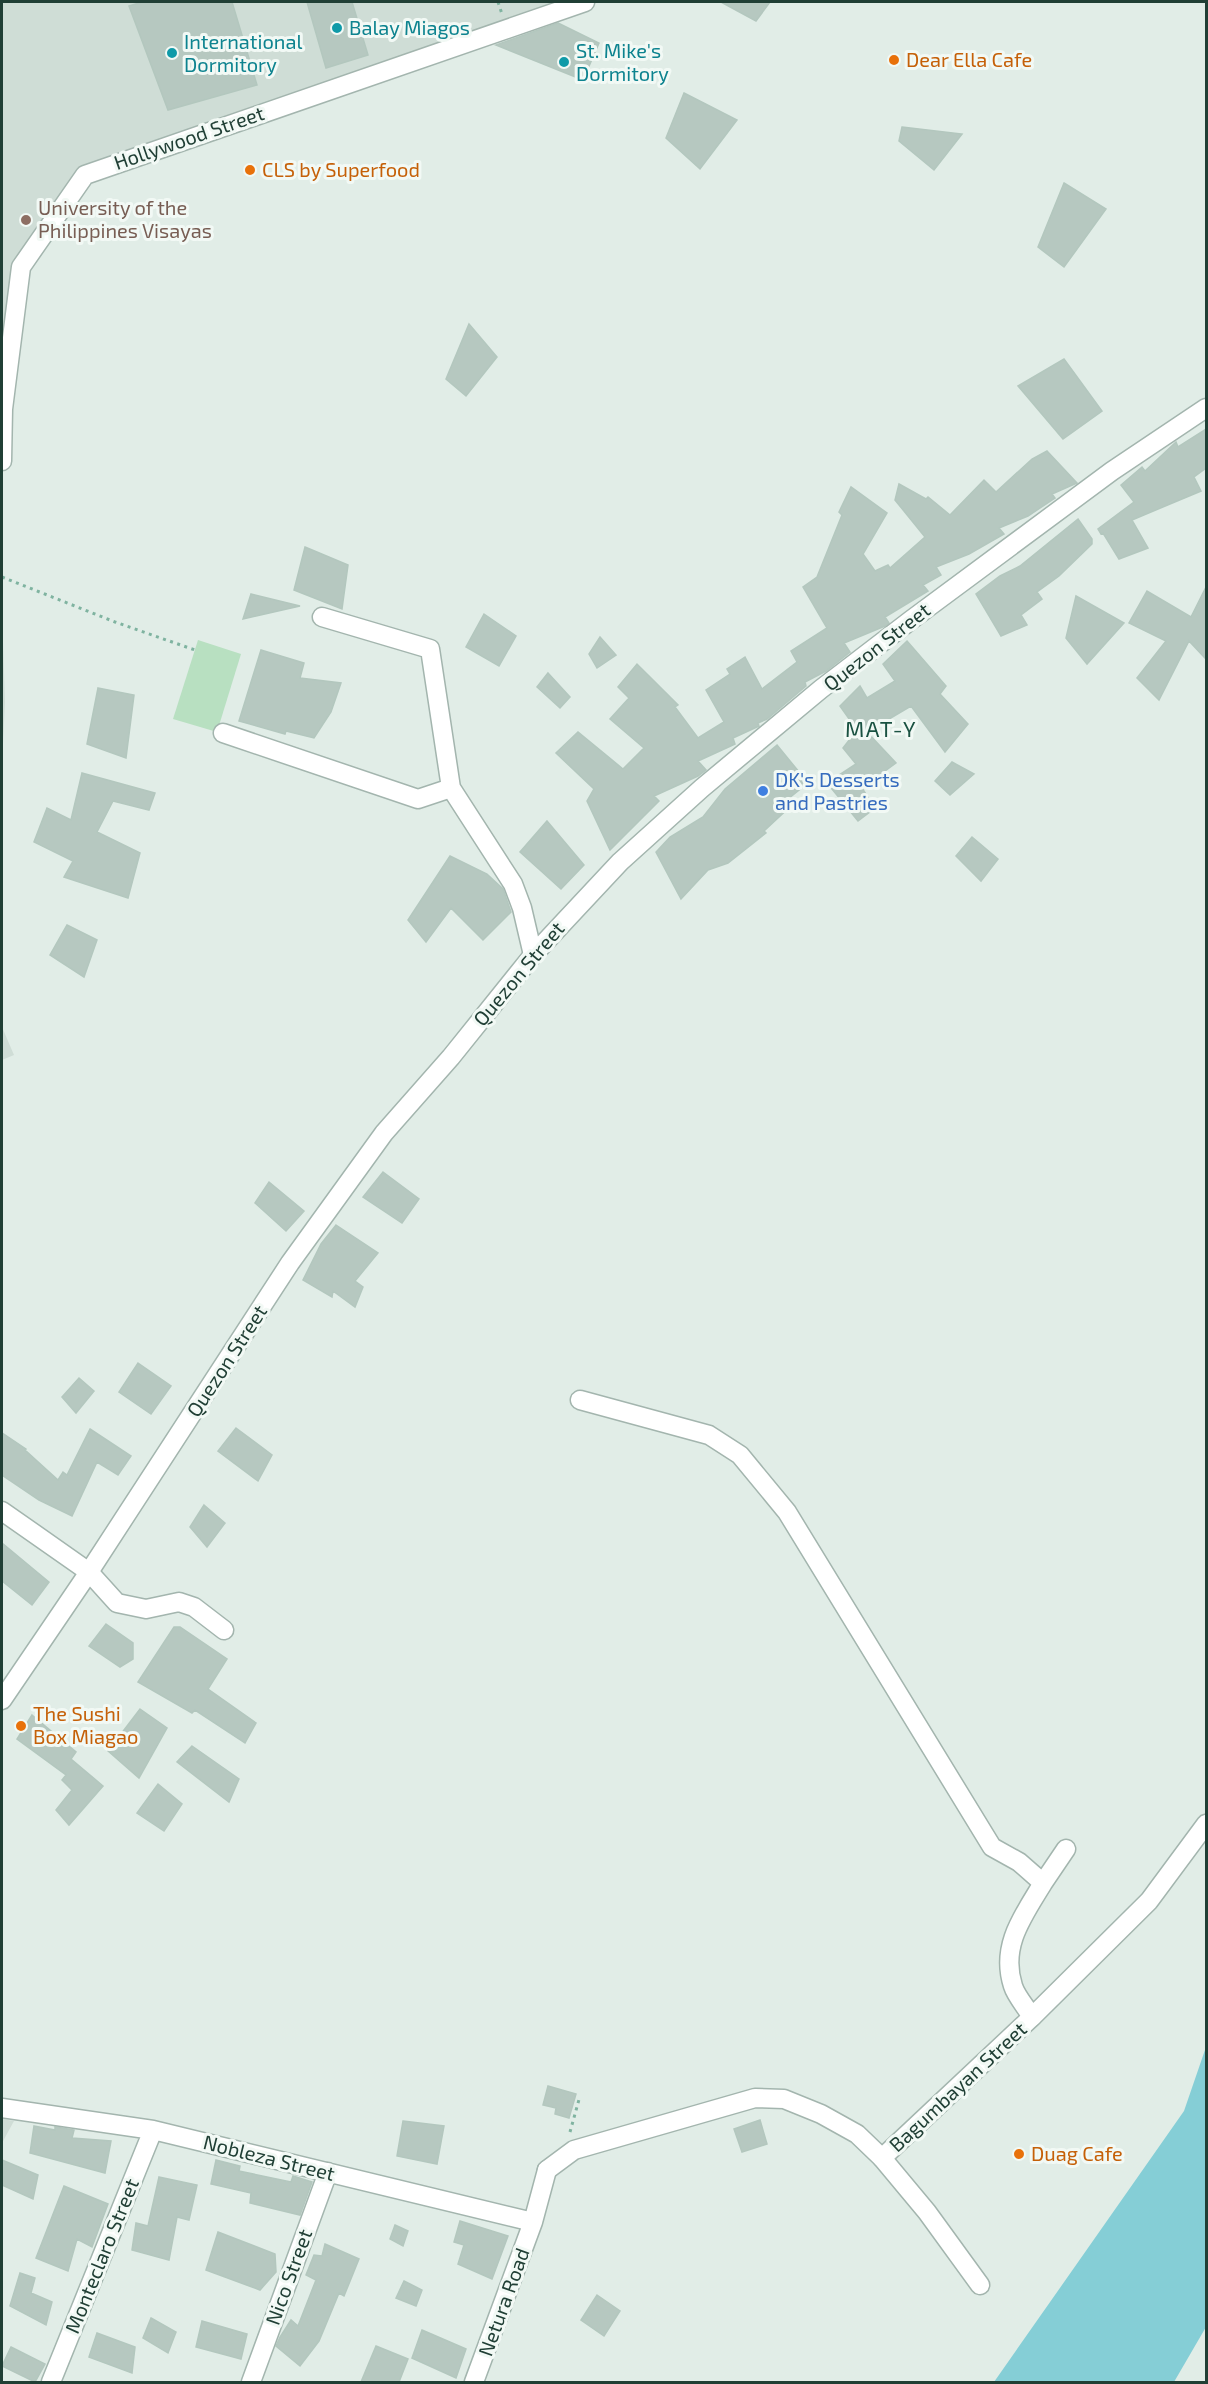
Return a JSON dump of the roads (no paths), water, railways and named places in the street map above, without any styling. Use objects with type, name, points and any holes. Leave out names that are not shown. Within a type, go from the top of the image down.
[{"type":"street","name":"Hollywood Street","points":[[2,461],[3,409],[21,267],[85,175],[585,2]]},
{"type":"street","name":"Quezon Street","points":[[2,1700],[89,1572],[297,1254],[384,1133],[451,1057],[533,955],[621,862],[702,788],[821,689],[1112,471],[1206,408]]},
{"type":"street","points":[[322,617],[430,649],[451,788],[513,884],[522,908],[533,955]]},
{"type":"street","points":[[223,733],[398,790],[418,799],[451,788]]},
{"type":"street","points":[[580,1400],[709,1436],[740,1455],[787,1512],[992,1847],[1019,1862],[1043,1883]]},
{"type":"street","points":[[2,1511],[89,1572],[117,1603],[146,1609],[179,1602],[194,1607],[224,1630]]},
{"type":"street","name":"Bagumbayan Street","points":[[555,2165],[574,2150],[755,2098],[784,2099],[821,2114],[857,2134],[882,2158],[1032,2017],[1149,1901],[1206,1824]]},
{"type":"street","points":[[1032,2017],[1013,1987],[1007,1956],[1016,1930],[1066,1849]]},
{"type":"street","name":"Nobleza Street","points":[[2,2108],[153,2130],[533,2222]]},
{"type":"street","name":"Monteclaro Street","points":[[51,2382],[153,2130]]},
{"type":"street","points":[[882,2158],[927,2212],[980,2285]]},
{"type":"street","name":"Netura Road","points":[[474,2382],[555,2165]]},
{"type":"street","name":"Nico Street","points":[[251,2382],[328,2172]]},
{"type":"water","points":[[1206,2047],[1206,2327],[1174,2382],[994,2382],[1184,2111]]},
{"type":"place","name":"Balay Miagos","points":[[337,28]]},
{"type":"place","name":"International Dormitory","points":[[172,53]]},
{"type":"place","name":"Dear Ella Cafe","points":[[894,60]]},
{"type":"place","name":"St. Mike's Dormitory","points":[[564,62]]},
{"type":"place","name":"CLS by Superfood","points":[[250,170]]},
{"type":"place","name":"University of the Philippines Visayas","points":[[26,220]]},
{"type":"place","name":"DK's Desserts and Pastries","points":[[763,791]]},
{"type":"place","name":"The Sushi Box Miagao","points":[[21,1726]]},
{"type":"place","name":"Duag Cafe","points":[[1019,2154]]},
{"type":"district","name":"MAT-Y","points":[[881,729]]}]
